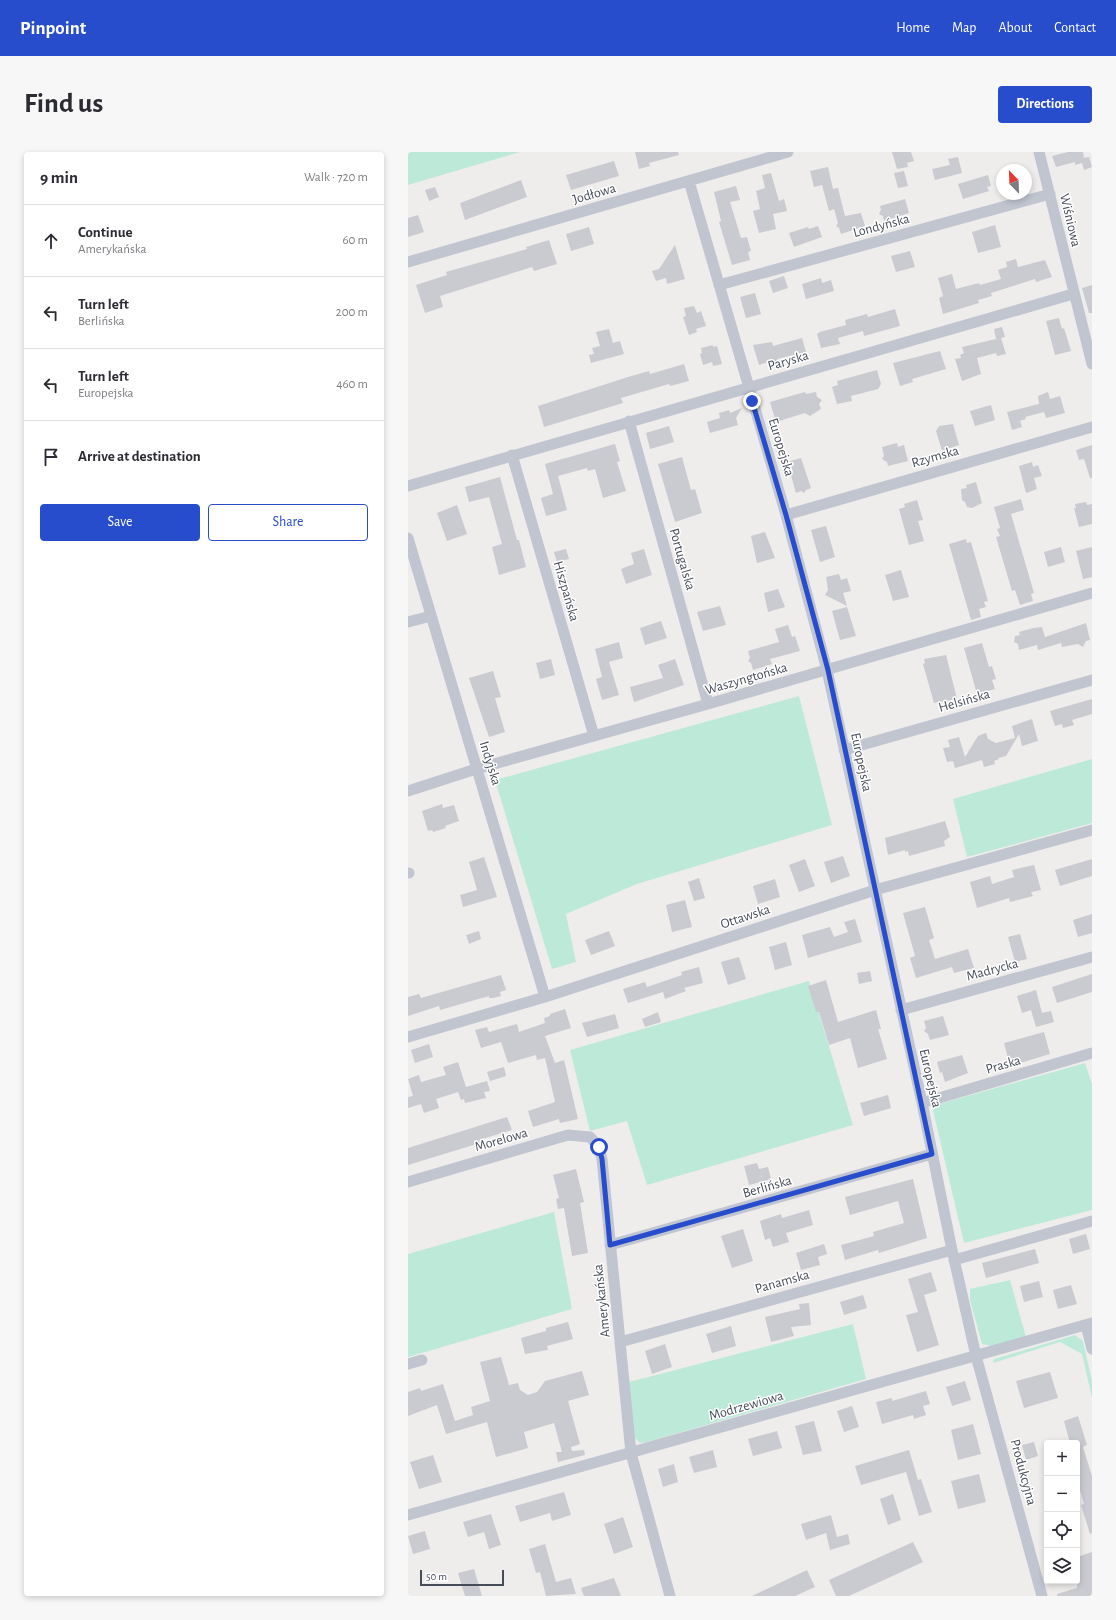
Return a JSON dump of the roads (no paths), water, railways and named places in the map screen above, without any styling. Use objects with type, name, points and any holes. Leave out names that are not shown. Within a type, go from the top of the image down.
[{"type":"street","name":"Jodłowa","points":[[408,262],[788,152]]},
{"type":"street","name":"Wiśniowa","points":[[1039,152],[1073,294],[1092,364]]},
{"type":"street","name":"Europejska","points":[[689,181],[786,515],[828,670],[844,750],[976,1356]]},
{"type":"street","name":"Londyńska","points":[[719,285],[1050,194]]},
{"type":"street","name":"Paryska","points":[[512,455],[1073,294]]},
{"type":"street","name":"Portugalska","points":[[629,421],[708,704]]},
{"type":"street","name":"Rzymska","points":[[786,515],[1092,427]]},
{"type":"street","points":[[408,486],[512,455]]},
{"type":"street","name":"Hiszpańska","points":[[512,455],[594,736]]},
{"type":"street","name":"Indyjska","points":[[408,538],[476,769],[546,997]]},
{"type":"street","name":"Waszyngtońska","points":[[408,791],[476,769],[828,670],[1092,593]]},
{"type":"street","points":[[408,622],[431,616]]},
{"type":"street","name":"Helsińska","points":[[844,750],[1092,680]]},
{"type":"street","name":"Ottawska","points":[[408,1037],[546,997],[875,890],[1092,830]]},
{"type":"street","name":"Madrycka","points":[[901,1010],[1092,957]]},
{"type":"street","name":"Praska","points":[[922,1103],[1092,1053]]},
{"type":"street","name":"Morelowa","points":[[408,1182],[568,1135],[590,1137],[599,1147]]},
{"type":"street","name":"Amerykańska","points":[[599,1147],[602,1159],[631,1453],[670,1596]]},
{"type":"street","name":"Berlińska","points":[[610,1245],[932,1154]]},
{"type":"street","name":"Panamska","points":[[620,1342],[953,1255],[1092,1221]]},
{"type":"street","points":[[1089,1324],[1092,1349]]},
{"type":"street","name":"Modrzewiowa","points":[[408,1515],[1089,1324]]},
{"type":"street","name":"Produkcyjna","points":[[976,1356],[1042,1596]]},
{"type":"street","points":[[408,1364],[422,1360]]}]
